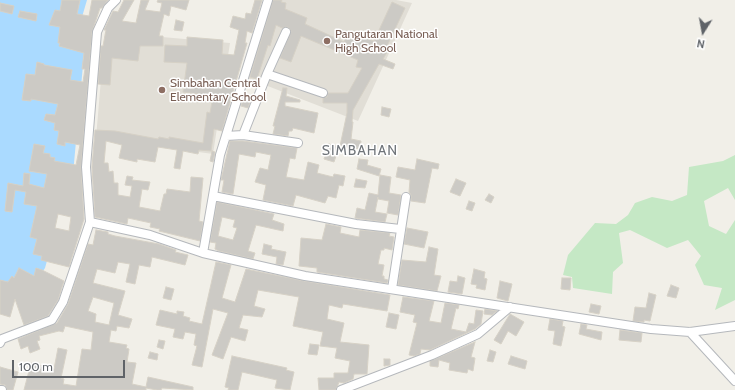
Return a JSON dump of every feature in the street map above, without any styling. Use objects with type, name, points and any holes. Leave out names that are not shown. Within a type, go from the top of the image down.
[{"type":"street","points":[[0,343],[2,338],[52,320],[63,302],[90,222],[86,167],[97,32],[108,8],[116,0]]},
{"type":"street","points":[[203,253],[220,155],[268,0]]},
{"type":"street","points":[[243,135],[267,74],[286,32]]},
{"type":"street","points":[[267,74],[323,93]]},
{"type":"street","points":[[226,136],[243,135],[298,143]]},
{"type":"street","points":[[213,196],[356,224],[400,229]]},
{"type":"street","points":[[392,289],[406,197]]},
{"type":"street","points":[[90,222],[150,235],[203,253],[305,276],[651,329],[690,332],[735,326]]},
{"type":"street","points":[[341,390],[432,355],[478,334],[510,307]]},
{"type":"street","points":[[690,332],[735,381]]},
{"type":"shaded area","name":"Pangutaran National High School","points":[[273,0],[396,0],[412,3],[358,121],[247,78]]},
{"type":"shaded area","name":"Simbahan Central Elementary School","points":[[105,32],[230,43],[213,154],[96,138]]},
{"type":"green space","points":[[735,155],[735,200],[728,188],[704,201],[709,226],[726,234],[735,220],[735,300],[715,310],[722,288],[704,285],[695,265],[701,256],[688,240],[667,248],[630,230],[619,233],[623,263],[613,272],[612,294],[573,288],[572,277],[563,275],[568,255],[595,223],[616,224],[628,215],[635,203],[652,197],[672,201],[687,195],[689,167],[723,161]]},
{"type":"water","points":[[0,0],[87,0],[82,17],[84,54],[73,174],[52,188],[50,250],[45,268],[29,293],[0,293]]},
{"type":"building","points":[[62,0],[80,0],[77,14],[89,16],[92,0],[108,0],[102,8],[100,8],[92,32],[81,167],[84,219],[69,267],[41,260],[42,256],[33,254],[37,239],[30,237],[37,206],[24,204],[26,192],[15,190],[12,212],[5,211],[8,183],[23,186],[24,173],[30,174],[29,184],[44,188],[47,174],[29,171],[34,144],[45,146],[43,153],[50,154],[50,157],[55,158],[54,161],[76,165],[80,145],[65,142],[65,146],[57,144],[59,131],[54,130],[55,123],[44,120],[46,114],[55,115],[58,104],[31,99],[31,101],[22,100],[26,74],[35,75],[37,62],[44,65],[72,70],[70,80],[83,82],[85,69],[82,69],[84,53],[59,46],[60,27],[49,25],[55,10],[60,11]],"holes":[[[58,214],[71,217],[69,231],[55,228]]]},
{"type":"building","points":[[124,0],[134,0],[122,21],[136,23],[141,0],[149,0],[145,10],[160,12],[162,3],[157,2],[158,0],[189,0],[186,10],[171,6],[169,16],[164,14],[159,36],[163,36],[163,46],[140,46],[138,61],[112,58],[110,85],[98,84],[101,46],[103,46],[106,30],[104,30],[113,11],[118,12]]},
{"type":"building","points":[[255,0],[262,0],[252,33],[247,31],[245,43],[247,43],[222,131],[214,129],[211,151],[199,150],[198,154],[183,151],[180,169],[174,168],[177,150],[158,147],[155,162],[137,159],[137,162],[119,158],[122,145],[106,141],[104,163],[108,163],[109,172],[113,171],[114,183],[118,183],[118,195],[130,197],[132,186],[125,185],[127,176],[133,177],[132,180],[150,182],[148,190],[142,189],[139,207],[160,211],[164,194],[166,194],[167,189],[190,192],[191,177],[203,178],[199,221],[203,222],[200,241],[159,231],[160,229],[150,227],[151,223],[128,218],[127,224],[95,217],[92,167],[95,130],[115,131],[158,139],[159,137],[169,139],[169,137],[203,143],[207,112],[210,113],[213,96],[183,92],[187,63],[164,62],[165,45],[187,46],[187,37],[223,40],[222,54],[234,55],[239,30],[230,27],[233,16],[245,19],[246,13],[251,14]]},
{"type":"building","points":[[273,0],[282,0],[281,2],[286,3],[285,9],[307,18],[305,24],[344,42],[348,32],[374,41],[392,2],[405,8],[387,46],[390,47],[383,59],[395,64],[393,69],[379,64],[353,110],[351,139],[361,141],[360,149],[340,146],[347,113],[347,103],[323,103],[323,98],[327,97],[328,93],[348,93],[362,68],[356,67],[358,60],[301,36],[291,62],[280,58],[291,31],[288,27],[282,28],[276,25],[270,46],[268,45],[257,79],[250,77]]},
{"type":"building","points":[[0,3],[14,6],[12,14],[0,11]]},
{"type":"building","points":[[20,11],[37,14],[36,21],[18,17]]},
{"type":"building","points":[[176,20],[184,22],[182,31],[174,30]]},
{"type":"building","points":[[283,88],[287,88],[286,96],[300,100],[300,102],[285,102],[285,106],[318,113],[314,133],[293,128],[292,131],[289,131],[288,136],[273,134],[275,126],[273,126]]},
{"type":"building","points":[[245,94],[252,96],[248,108],[241,106]]},
{"type":"building","points":[[382,107],[391,109],[389,117],[381,115]]},
{"type":"building","points":[[230,141],[243,141],[297,148],[295,159],[290,158],[286,177],[304,180],[308,162],[319,165],[317,173],[333,177],[334,174],[345,176],[343,186],[339,185],[336,198],[328,196],[325,203],[296,195],[293,206],[263,200],[266,185],[255,182],[260,168],[268,170],[271,155],[256,152],[255,157],[239,154],[233,194],[222,192],[224,180],[221,180]]},
{"type":"building","points":[[329,144],[339,147],[334,162],[324,159]]},
{"type":"building","points":[[212,151],[215,152],[213,162],[210,161]]},
{"type":"building","points":[[359,159],[368,160],[367,165],[381,169],[379,176],[357,169]]},
{"type":"building","points":[[417,159],[439,164],[438,169],[432,168],[425,203],[411,201],[411,195],[409,192],[410,180],[396,177],[398,167],[415,170]]},
{"type":"building","points":[[380,175],[391,177],[389,193],[401,195],[398,215],[387,213],[389,201],[378,199],[378,197],[375,212],[387,214],[385,222],[355,218],[357,208],[365,210],[369,193],[378,195]]},
{"type":"building","points":[[356,179],[367,181],[365,188],[354,187]]},
{"type":"building","points":[[456,179],[466,183],[460,196],[450,192]]},
{"type":"building","points":[[489,194],[494,197],[491,203],[485,200]]},
{"type":"building","points":[[469,201],[475,203],[472,211],[466,209]]},
{"type":"building","points":[[217,202],[274,214],[272,220],[284,224],[283,231],[256,225],[248,251],[255,253],[253,259],[219,251],[215,249],[216,243],[210,242]],"holes":[[[222,217],[235,220],[233,227],[237,228],[233,240],[218,236]]]},
{"type":"building","points":[[326,224],[341,227],[340,233],[359,237],[360,230],[390,233],[389,236],[394,237],[392,250],[384,248],[384,250],[381,250],[378,264],[384,265],[382,276],[384,276],[384,279],[388,280],[387,283],[317,272],[317,268],[299,266],[301,238],[322,240]]},
{"type":"building","points":[[407,228],[428,232],[424,248],[404,244]]},
{"type":"building","points":[[96,230],[108,232],[108,234],[115,236],[159,244],[176,250],[175,252],[188,255],[185,265],[152,257],[150,267],[139,265],[135,284],[126,282],[130,264],[118,262],[115,273],[97,269],[93,283],[125,291],[118,315],[132,319],[129,328],[117,326],[116,331],[111,330],[109,342],[127,345],[126,348],[129,349],[127,362],[136,363],[132,384],[146,387],[148,377],[193,387],[193,390],[162,388],[161,390],[157,390],[146,388],[146,390],[24,390],[31,363],[54,369],[58,348],[67,350],[61,378],[64,379],[63,384],[76,386],[82,349],[91,350],[93,332],[65,326],[63,332],[59,331],[39,336],[40,340],[37,341],[40,349],[30,353],[28,346],[21,349],[18,339],[57,323],[68,304],[88,244],[93,245]],"holes":[[[93,297],[114,303],[109,325],[95,322],[96,314],[88,311]]]},
{"type":"building","points":[[264,244],[272,246],[271,249],[286,252],[283,265],[276,264],[277,257],[262,254]]},
{"type":"building","points":[[429,247],[438,249],[434,275],[441,276],[437,291],[398,285],[402,260],[426,262]]},
{"type":"building","points":[[216,262],[231,265],[222,298],[235,302],[246,269],[304,281],[390,295],[387,311],[343,304],[342,308],[329,305],[327,319],[344,323],[340,342],[369,345],[367,374],[354,374],[353,379],[344,383],[339,382],[336,390],[319,390],[318,378],[334,378],[334,373],[348,373],[350,361],[335,358],[337,348],[320,346],[323,332],[293,326],[299,297],[258,290],[254,306],[265,309],[262,317],[243,315],[239,328],[248,330],[245,341],[231,337],[223,359],[212,355],[228,313],[213,309],[202,367],[192,365],[197,346],[194,345],[196,334],[185,332],[183,339],[173,337],[175,329],[156,325],[160,310],[177,314],[177,311],[184,312],[183,316],[190,318],[189,321],[202,324]]},
{"type":"building","points":[[19,268],[34,276],[36,268],[64,281],[58,300],[48,316],[24,325],[15,299],[10,317],[0,314],[0,280],[8,282],[12,276],[14,278]]},
{"type":"building","points":[[474,269],[485,272],[484,278],[487,279],[485,290],[476,288],[477,285],[471,284]]},
{"type":"building","points":[[458,276],[465,278],[462,294],[448,292],[450,281],[457,282]]},
{"type":"building","points":[[562,278],[571,278],[570,290],[561,289]]},
{"type":"building","points":[[500,281],[512,284],[508,301],[497,298]]},
{"type":"building","points":[[671,285],[679,288],[676,298],[667,296]]},
{"type":"building","points":[[166,287],[174,289],[171,300],[163,298]]},
{"type":"building","points":[[649,293],[656,295],[650,321],[633,321],[635,307],[646,308]]},
{"type":"building","points":[[403,297],[434,301],[429,321],[441,323],[445,303],[459,305],[458,309],[456,308],[451,329],[466,332],[469,323],[474,324],[476,310],[483,311],[481,324],[475,329],[430,350],[421,349],[420,354],[414,356],[409,355],[417,323],[413,322],[415,315],[400,312]]},
{"type":"building","points":[[591,304],[601,306],[599,314],[589,312]]},
{"type":"building","points":[[485,309],[497,311],[492,315],[484,314]]},
{"type":"building","points":[[389,313],[399,315],[396,329],[386,327]]},
{"type":"building","points":[[510,314],[524,322],[516,336],[508,331],[501,344],[494,340]]},
{"type":"building","points":[[550,319],[563,321],[562,326],[565,327],[561,346],[553,344],[555,331],[548,330]]},
{"type":"building","points":[[581,324],[587,325],[586,329],[602,332],[601,340],[579,334]]},
{"type":"building","points":[[620,330],[642,333],[641,342],[619,340]]},
{"type":"building","points":[[159,340],[165,341],[163,349],[157,347]]},
{"type":"building","points":[[475,342],[471,357],[475,358],[473,371],[468,369],[467,373],[449,370],[450,363],[439,360],[438,367],[430,366],[430,361]]},
{"type":"building","points":[[310,344],[319,345],[317,355],[308,354]]},
{"type":"building","points":[[490,350],[496,352],[493,362],[487,361]]},
{"type":"building","points":[[150,352],[158,354],[157,360],[148,358]]},
{"type":"building","points":[[232,356],[287,368],[286,370],[294,372],[290,390],[275,388],[277,380],[242,372],[238,390],[228,390],[229,388],[225,387]]},
{"type":"building","points":[[511,356],[527,361],[525,369],[508,364]]},
{"type":"building","points":[[384,359],[390,359],[390,365],[384,366]]},
{"type":"building","points":[[0,367],[18,372],[13,390],[7,390],[5,385],[0,384]]},
{"type":"place","name":"Pangutaran National High School","points":[[327,41]]},
{"type":"place","name":"Simbahan Central Elementary School","points":[[162,90]]},
{"type":"district","name":"SIMBAHAN","points":[[360,151]]}]
